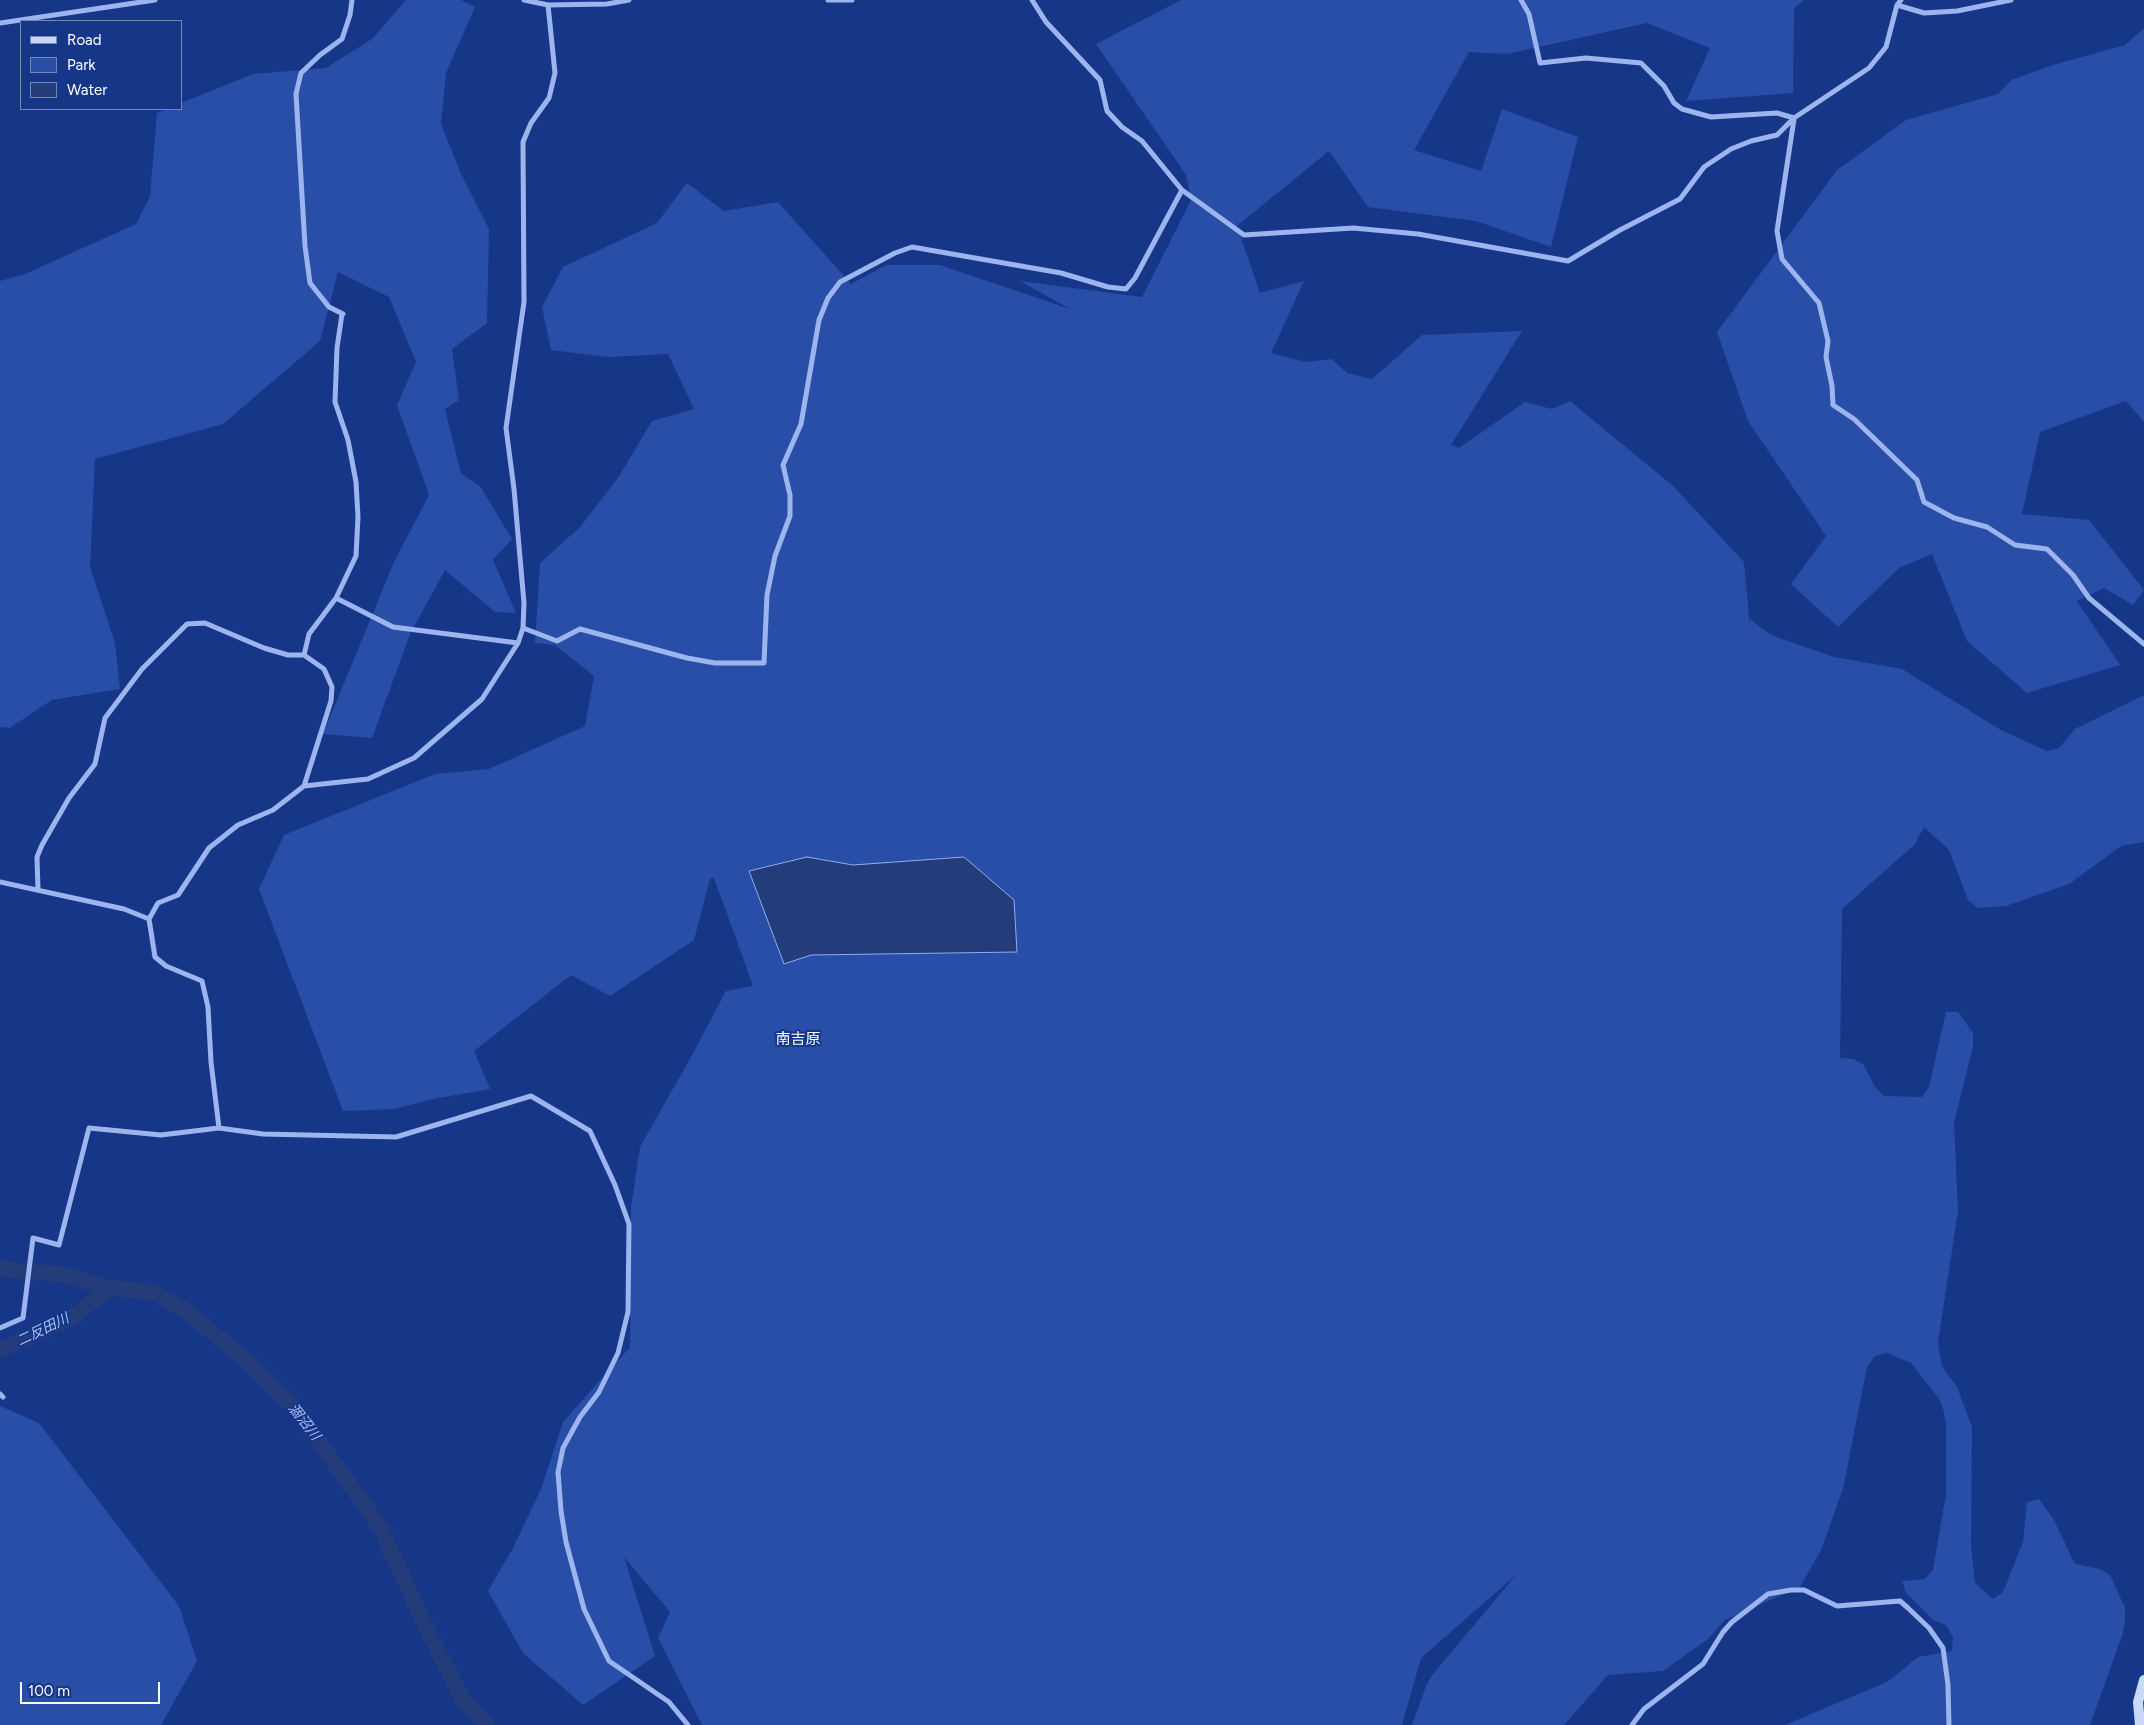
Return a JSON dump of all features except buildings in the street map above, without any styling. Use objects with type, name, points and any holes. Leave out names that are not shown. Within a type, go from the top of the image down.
[{"type":"street","points":[[20,20],[155,0]]},
{"type":"street","points":[[304,656],[309,634],[336,598],[356,556],[358,517],[356,482],[348,440],[335,402],[337,348],[343,314],[329,306],[310,284],[304,246],[296,94],[301,73],[320,55],[342,40],[350,15],[352,0]]},
{"type":"street","points":[[524,0],[548,5],[607,4],[630,0]]},
{"type":"street","points":[[828,0],[852,0]]},
{"type":"street","points":[[1032,0],[1046,22],[1100,80],[1107,111],[1122,127],[1142,141],[1182,190],[1244,235],[1352,228],[1418,234],[1568,262],[1620,230],[1680,199],[1704,167],[1732,149],[1751,141],[1777,135],[1794,118],[1869,68],[1886,47],[1899,2],[1924,13],[1957,11],[2011,0]]},
{"type":"street","points":[[1521,0],[1529,14],[1540,63],[1586,58],[1641,63],[1664,86],[1674,103],[1682,109],[1711,117],[1777,112],[1794,118]]},
{"type":"street","points":[[220,1128],[211,1062],[208,1007],[202,981],[166,966],[155,957],[149,919],[158,903],[178,895],[209,848],[238,825],[273,810],[304,786],[368,779],[414,758],[482,699],[518,643],[523,628],[524,603],[514,489],[506,428],[524,302],[524,142],[531,124],[549,98],[555,73],[548,5]]},
{"type":"street","points":[[0,23],[20,20]]},
{"type":"street","points":[[1794,118],[1777,231],[1782,259],[1819,303],[1828,341],[1826,357],[1832,386],[1833,405],[1854,419],[1917,480],[1924,502],[1954,518],[1987,527],[2015,545],[2047,549],[2073,575],[2089,598],[2144,644]]},
{"type":"street","points":[[523,628],[557,640],[580,629],[687,658],[715,663],[764,663],[767,595],[775,556],[790,516],[790,496],[783,465],[802,424],[819,320],[828,298],[840,282],[895,253],[912,247],[1061,274],[1108,287],[1126,289],[1135,278],[1156,242],[1182,190]]},
{"type":"street","points":[[336,598],[393,627],[518,643]]},
{"type":"street","points":[[38,890],[37,857],[69,798],[95,764],[105,718],[142,669],[187,624],[205,623],[264,648],[288,655],[304,656],[324,669],[332,687],[331,702],[304,786]]},
{"type":"street","points":[[0,882],[124,909],[149,919]]},
{"type":"street","points":[[0,1328],[23,1318],[33,1238],[60,1245],[89,1128],[161,1135],[220,1128],[263,1134],[396,1137],[531,1096],[590,1131],[615,1185],[630,1224],[628,1312],[614,1360],[599,1392],[580,1416],[563,1448],[558,1472],[566,1542],[584,1609],[609,1661],[669,1702],[688,1725]]},
{"type":"street","points":[[1632,1725],[1644,1709],[1703,1664],[1723,1632],[1732,1622],[1768,1594],[1791,1590],[1804,1590],[1837,1606],[1900,1601],[1928,1628],[1942,1648],[1948,1685],[1949,1725]]},
{"type":"street","points":[[2140,1725],[2138,1702],[2144,1680]]},
{"type":"green space","points":[[406,0],[461,0],[475,7],[446,73],[441,124],[461,174],[489,229],[487,323],[452,349],[459,400],[445,409],[461,474],[480,486],[512,539],[493,560],[516,613],[495,612],[445,570],[410,634],[372,738],[323,734],[394,562],[429,495],[397,405],[416,362],[389,297],[338,272],[320,341],[223,424],[95,459],[90,567],[115,643],[120,689],[52,700],[10,728],[0,727],[0,281],[25,274],[136,224],[150,196],[157,113],[164,110],[182,110],[182,103],[253,74],[326,68],[372,39]]},
{"type":"green space","points":[[1181,0],[1804,0],[1794,8],[1793,93],[1686,101],[1710,48],[1647,23],[1507,54],[1469,52],[1414,150],[1481,171],[1502,109],[1578,137],[1551,247],[1476,221],[1368,207],[1329,151],[1237,226],[1260,293],[1304,281],[1271,353],[1305,362],[1332,359],[1347,373],[1372,379],[1422,335],[1522,331],[1451,445],[1459,448],[1525,402],[1552,409],[1570,401],[1672,485],[1744,562],[1750,627],[1750,619],[1771,635],[1834,657],[1902,669],[2001,730],[2047,751],[2059,748],[2075,729],[2144,695],[2144,842],[2121,846],[2069,884],[2006,906],[1978,908],[1968,900],[1949,850],[1924,827],[1915,844],[1842,909],[1840,1058],[1853,1059],[1864,1065],[1875,1087],[1884,1096],[1922,1097],[1929,1087],[1946,1012],[1958,1012],[1973,1033],[1973,1046],[1954,1123],[1958,1211],[1938,1342],[1942,1367],[1957,1387],[1972,1427],[1971,1546],[1975,1583],[1993,1599],[2003,1592],[2023,1542],[2027,1502],[2039,1499],[2054,1520],[2075,1564],[2100,1569],[2110,1575],[2125,1608],[2125,1620],[2123,1633],[2090,1725],[1785,1725],[1887,1682],[1918,1657],[1952,1651],[1953,1637],[1946,1625],[1933,1620],[1906,1593],[1902,1581],[1925,1579],[1933,1570],[1946,1494],[1946,1426],[1944,1412],[1940,1400],[1911,1363],[1887,1353],[1875,1356],[1867,1367],[1843,1489],[1821,1550],[1800,1587],[1725,1620],[1708,1639],[1663,1671],[1608,1675],[1564,1725],[1412,1725],[1426,1686],[1433,1674],[1516,1575],[1421,1658],[1402,1725],[702,1725],[658,1638],[670,1612],[624,1557],[655,1656],[583,1705],[523,1653],[488,1591],[513,1548],[541,1489],[563,1422],[630,1347],[631,1207],[640,1147],[726,991],[753,986],[714,878],[710,879],[694,940],[610,996],[571,975],[474,1051],[490,1089],[433,1099],[394,1109],[343,1111],[259,889],[284,835],[435,774],[489,769],[585,726],[594,676],[555,645],[535,643],[540,563],[580,527],[618,478],[652,421],[694,409],[668,354],[608,357],[551,350],[542,307],[563,267],[657,223],[687,183],[724,211],[778,202],[851,284],[886,265],[940,265],[1070,309],[1020,281],[1142,297],[1191,200],[1186,175],[1096,44]]},
{"type":"green space","points":[[2144,28],[2144,422],[2126,401],[2040,432],[2022,514],[2089,520],[2144,590],[2133,605],[2104,588],[2077,601],[2120,665],[2027,693],[1967,641],[1932,554],[1899,568],[1838,627],[1791,584],[1826,536],[1748,421],[1717,332],[1837,170],[1906,120],[1998,94],[2011,80],[2053,65],[2125,45]]},
{"type":"green space","points":[[0,1406],[39,1423],[179,1606],[197,1661],[161,1725],[0,1725]]},
{"type":"water","points":[[807,857],[853,865],[964,857],[1014,900],[1017,952],[811,955],[784,964],[749,871]]},
{"type":"waterway","name":"涸沼川","points":[[0,1267],[6,1270],[60,1274],[109,1288],[152,1292],[185,1310],[247,1361],[296,1410],[381,1529],[429,1634],[463,1700],[487,1725]]},
{"type":"waterway","name":"二反田川","points":[[0,1350],[73,1317],[109,1288]]},
{"type":"district","name":"南吉原","points":[[798,1040]]}]
